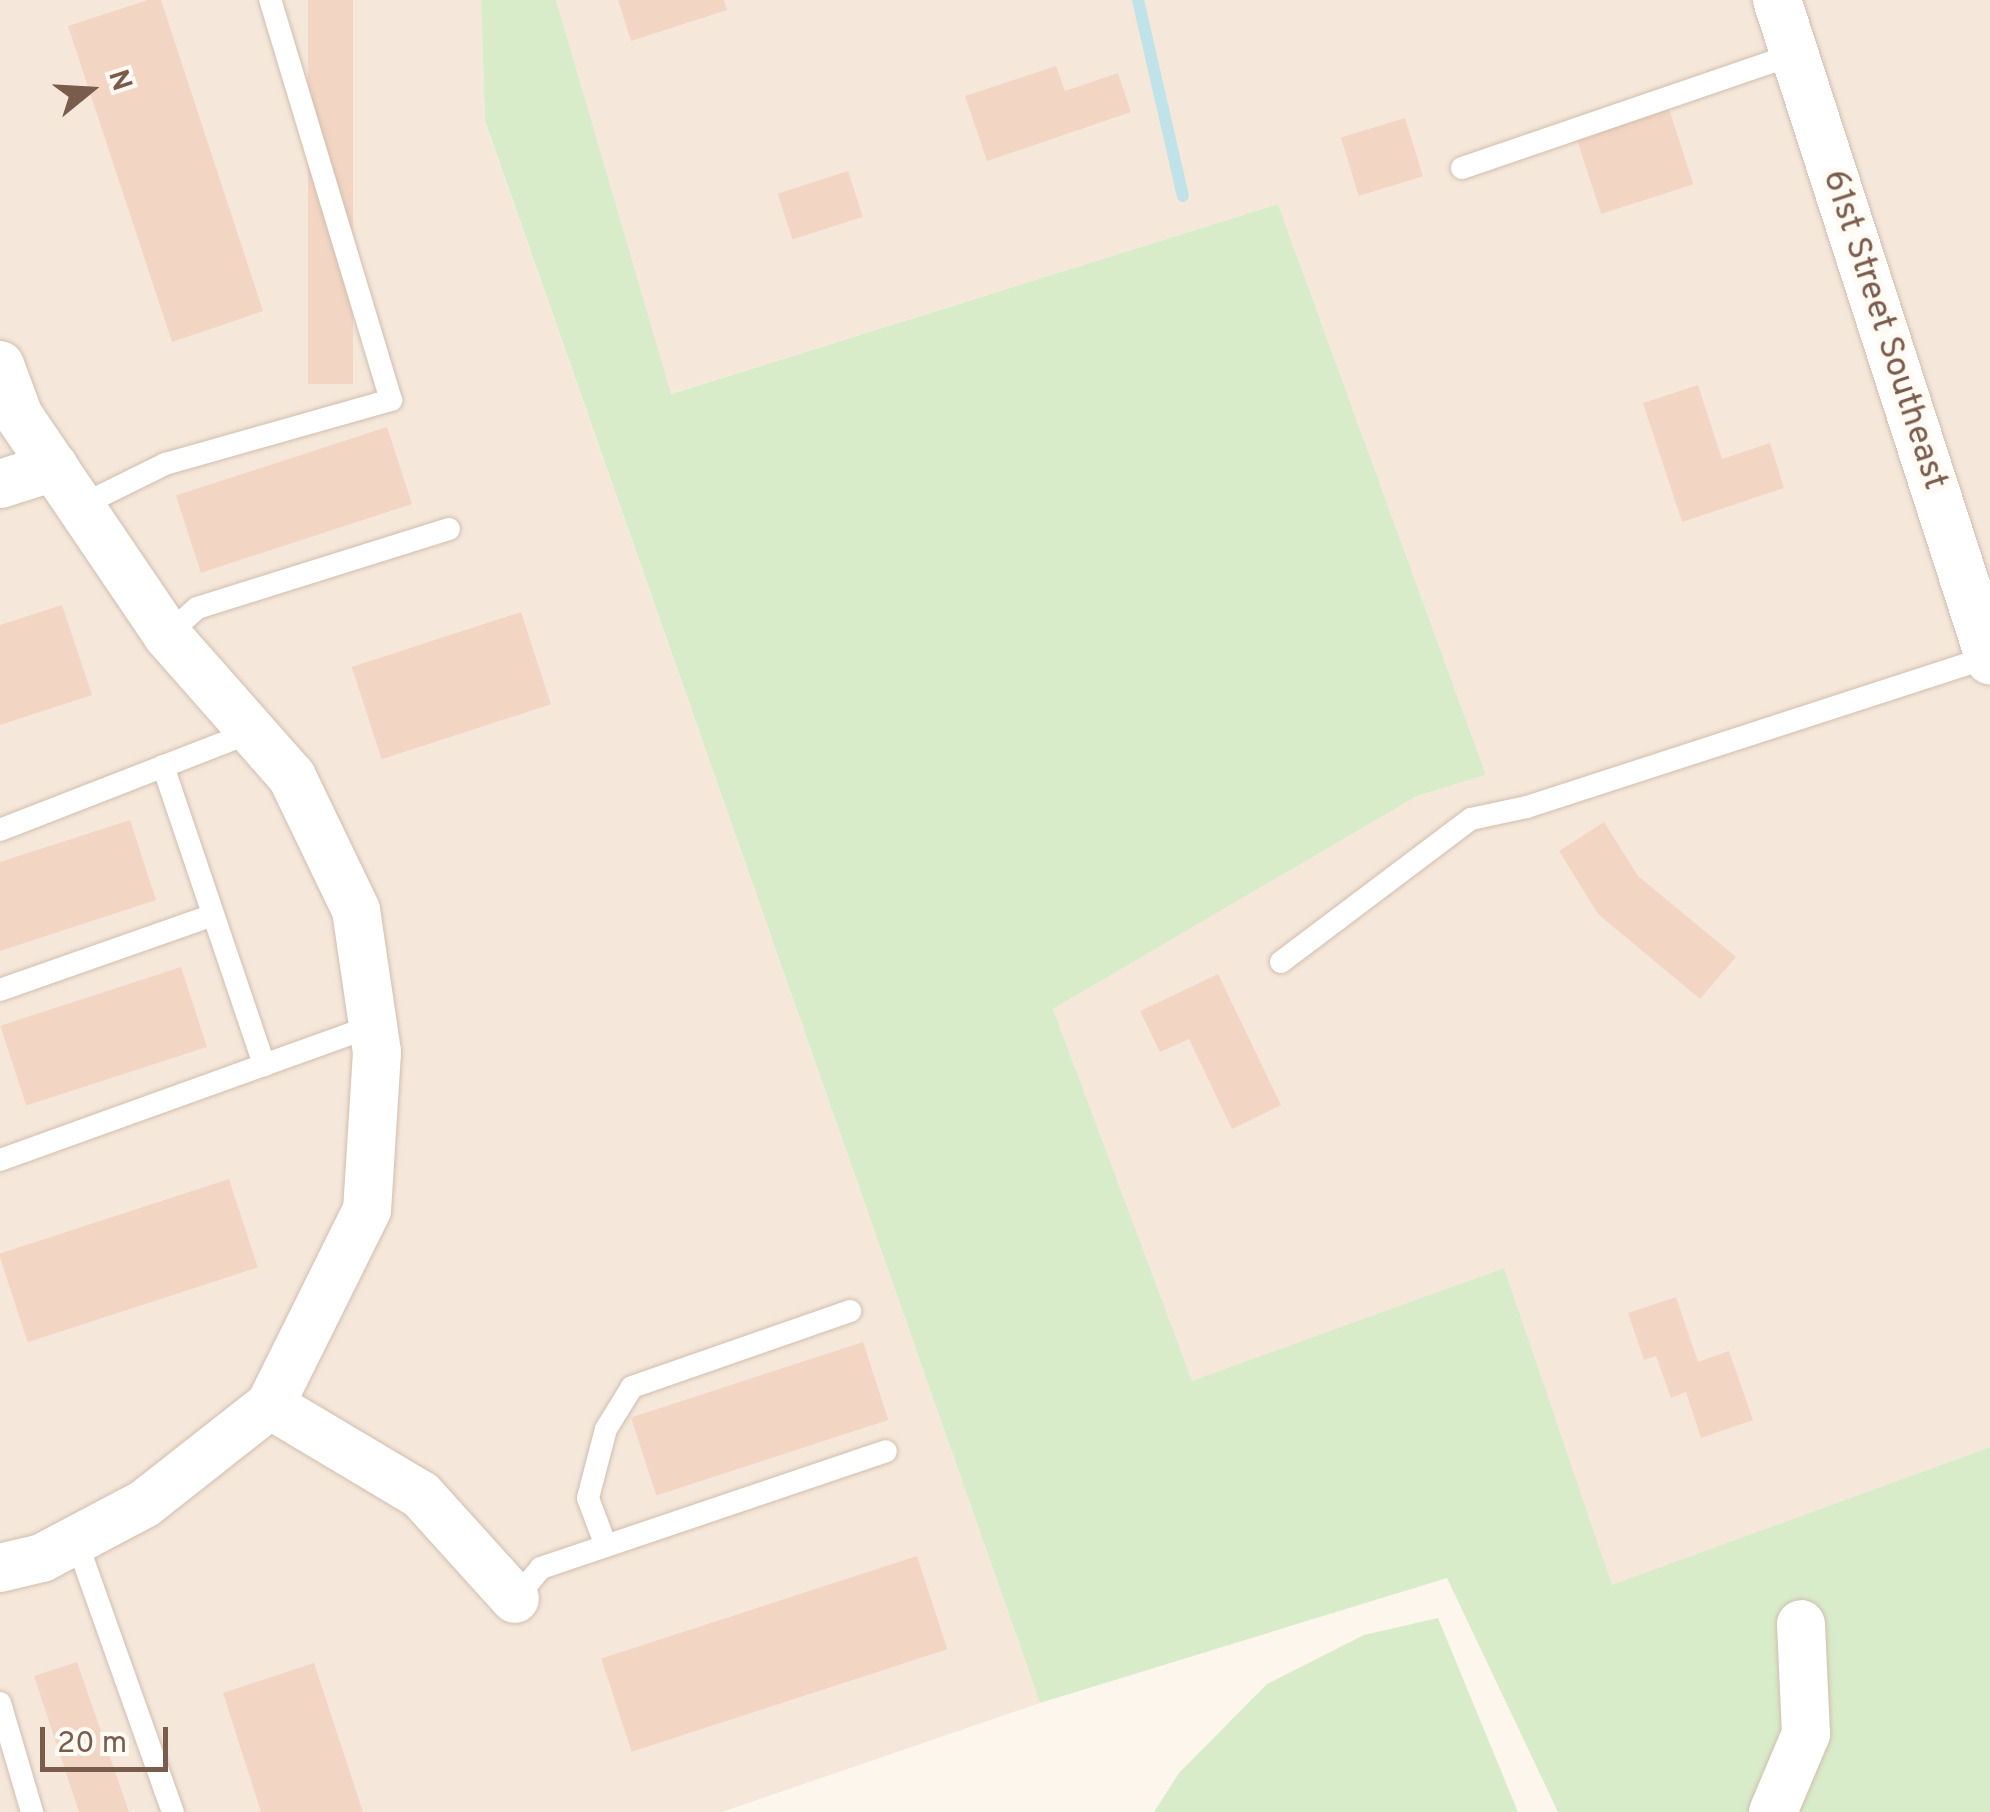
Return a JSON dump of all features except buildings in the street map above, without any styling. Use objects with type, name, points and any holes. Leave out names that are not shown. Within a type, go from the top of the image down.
[{"type":"street","name":"61st Street Southeast","points":[[1777,0],[1990,658]]},
{"type":"street","points":[[0,365],[19,416],[167,635],[292,777],[356,910],[376,1052],[367,1210],[270,1404],[144,1504],[42,1558],[0,1568]]},
{"type":"street","points":[[0,484],[54,468]]},
{"type":"street","points":[[270,1404],[421,1496],[515,1599]]},
{"type":"street","points":[[1773,1812],[1806,1734],[1801,1624]]},
{"type":"lane","points":[[80,506],[165,464],[391,400],[270,0]]},
{"type":"lane","points":[[1462,168],[1795,54]]},
{"type":"lane","points":[[167,635],[197,608],[449,530]]},
{"type":"lane","points":[[1281,962],[1470,819],[1527,807],[1990,658]]},
{"type":"lane","points":[[0,830],[252,732]]},
{"type":"lane","points":[[162,766],[264,1065]]},
{"type":"lane","points":[[0,990],[213,916]]},
{"type":"lane","points":[[0,1160],[372,1026]]},
{"type":"lane","points":[[606,1546],[588,1498],[606,1429],[632,1387],[850,1311]]},
{"type":"lane","points":[[515,1599],[541,1568],[886,1451]]},
{"type":"lane","points":[[76,1540],[172,1812]]},
{"type":"lane","points":[[0,1702],[24,1810]]},
{"type":"shaded area","points":[[0,0],[481,0],[485,122],[1040,1703],[722,1812],[0,1812]]},
{"type":"shaded area","points":[[556,0],[1990,0],[1990,1447],[1611,1586],[1504,1268],[1192,1382],[1053,1009],[1417,796],[1486,775],[1278,204],[670,394]]},
{"type":"green space","points":[[481,0],[556,0],[671,394],[1278,204],[1486,775],[1417,796],[1053,1009],[1192,1381],[1504,1268],[1612,1585],[1990,1447],[1990,1812],[1558,1812],[1447,1578],[1040,1703],[485,121]]},
{"type":"green space","points":[[1438,1618],[1518,1812],[1154,1812],[1179,1773],[1267,1684],[1364,1635]]},
{"type":"waterway","points":[[1138,0],[1183,196]]}]
